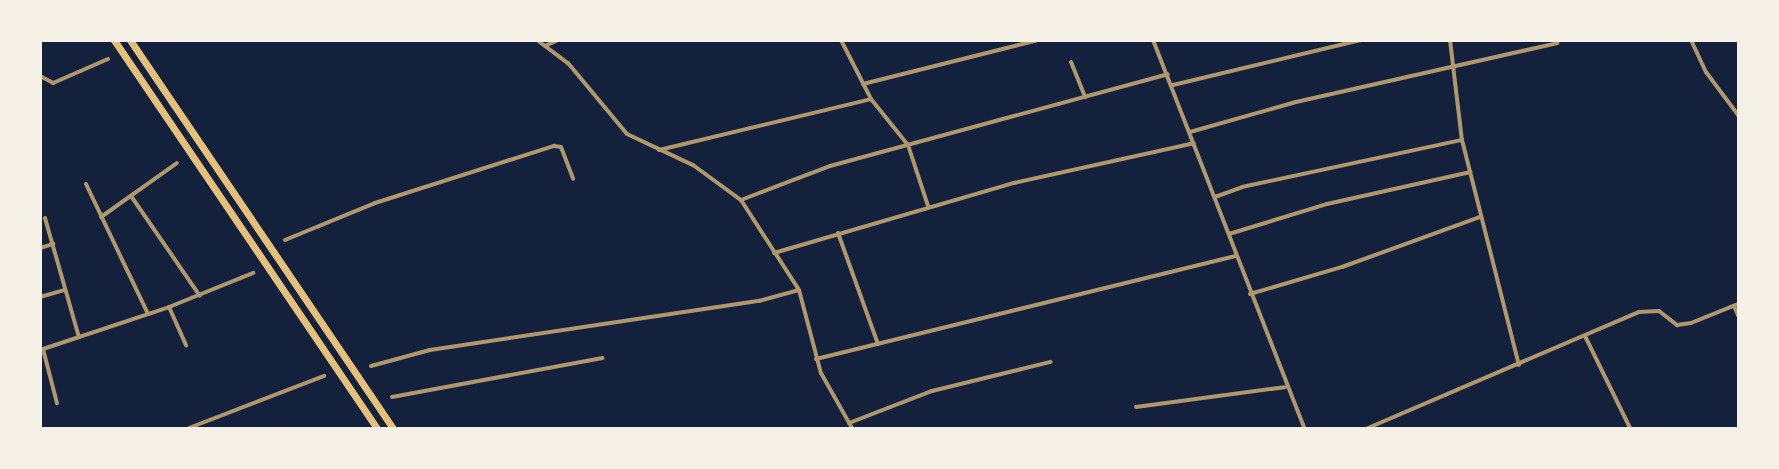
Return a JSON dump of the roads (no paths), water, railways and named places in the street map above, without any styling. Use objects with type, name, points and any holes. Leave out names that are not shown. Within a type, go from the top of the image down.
[{"type":"highway","points":[[114,40],[377,429]]},
{"type":"highway","points":[[130,40],[393,429]]},
{"type":"street","points":[[537,40],[568,63],[627,134],[656,150],[693,165],[741,200],[799,290],[816,359],[852,429]]},
{"type":"street","points":[[545,46],[558,40]]},
{"type":"street","points":[[841,40],[871,99],[908,145],[928,206]]},
{"type":"street","points":[[863,84],[1038,40]]},
{"type":"street","points":[[1153,40],[1173,85],[1285,387],[1304,429]]},
{"type":"street","points":[[1173,85],[1361,40]]},
{"type":"street","points":[[1450,40],[1462,140],[1519,365]]},
{"type":"street","points":[[1691,40],[1706,72],[1738,115]]},
{"type":"street","points":[[1190,132],[1296,102],[1557,44]]},
{"type":"street","points":[[40,76],[52,84],[108,60]]},
{"type":"street","points":[[1071,62],[1085,97]]},
{"type":"street","points":[[741,200],[788,179],[1168,74]]},
{"type":"street","points":[[656,150],[871,99]]},
{"type":"street","points":[[1215,197],[1242,187],[1462,140]]},
{"type":"street","points":[[774,253],[928,206],[1076,168],[1194,143]]},
{"type":"street","points":[[285,240],[375,203],[554,146],[561,147],[573,178]]},
{"type":"street","points":[[101,217],[177,163]]},
{"type":"street","points":[[1229,234],[1327,204],[1422,186],[1470,172]]},
{"type":"street","points":[[86,184],[148,314]]},
{"type":"street","points":[[131,196],[200,296]]},
{"type":"street","points":[[1250,294],[1342,267],[1480,217]]},
{"type":"street","points":[[45,218],[79,337]]},
{"type":"street","points":[[838,232],[878,344]]},
{"type":"street","points":[[40,248],[53,244]]},
{"type":"street","points":[[816,359],[1236,256]]},
{"type":"street","points":[[57,403],[42,350],[200,296],[253,273]]},
{"type":"street","points":[[40,297],[65,290]]},
{"type":"street","points":[[371,366],[430,350],[729,306],[799,290]]},
{"type":"street","points":[[1368,429],[1650,309],[1659,311],[1677,325],[1691,323],[1736,305],[1738,315]]},
{"type":"street","points":[[169,307],[186,345]]},
{"type":"street","points":[[1585,336],[1630,429]]},
{"type":"street","points":[[392,396],[602,358]]},
{"type":"street","points":[[849,423],[932,391],[1050,362]]},
{"type":"street","points":[[189,429],[324,376]]},
{"type":"street","points":[[1137,407],[1285,387]]}]
